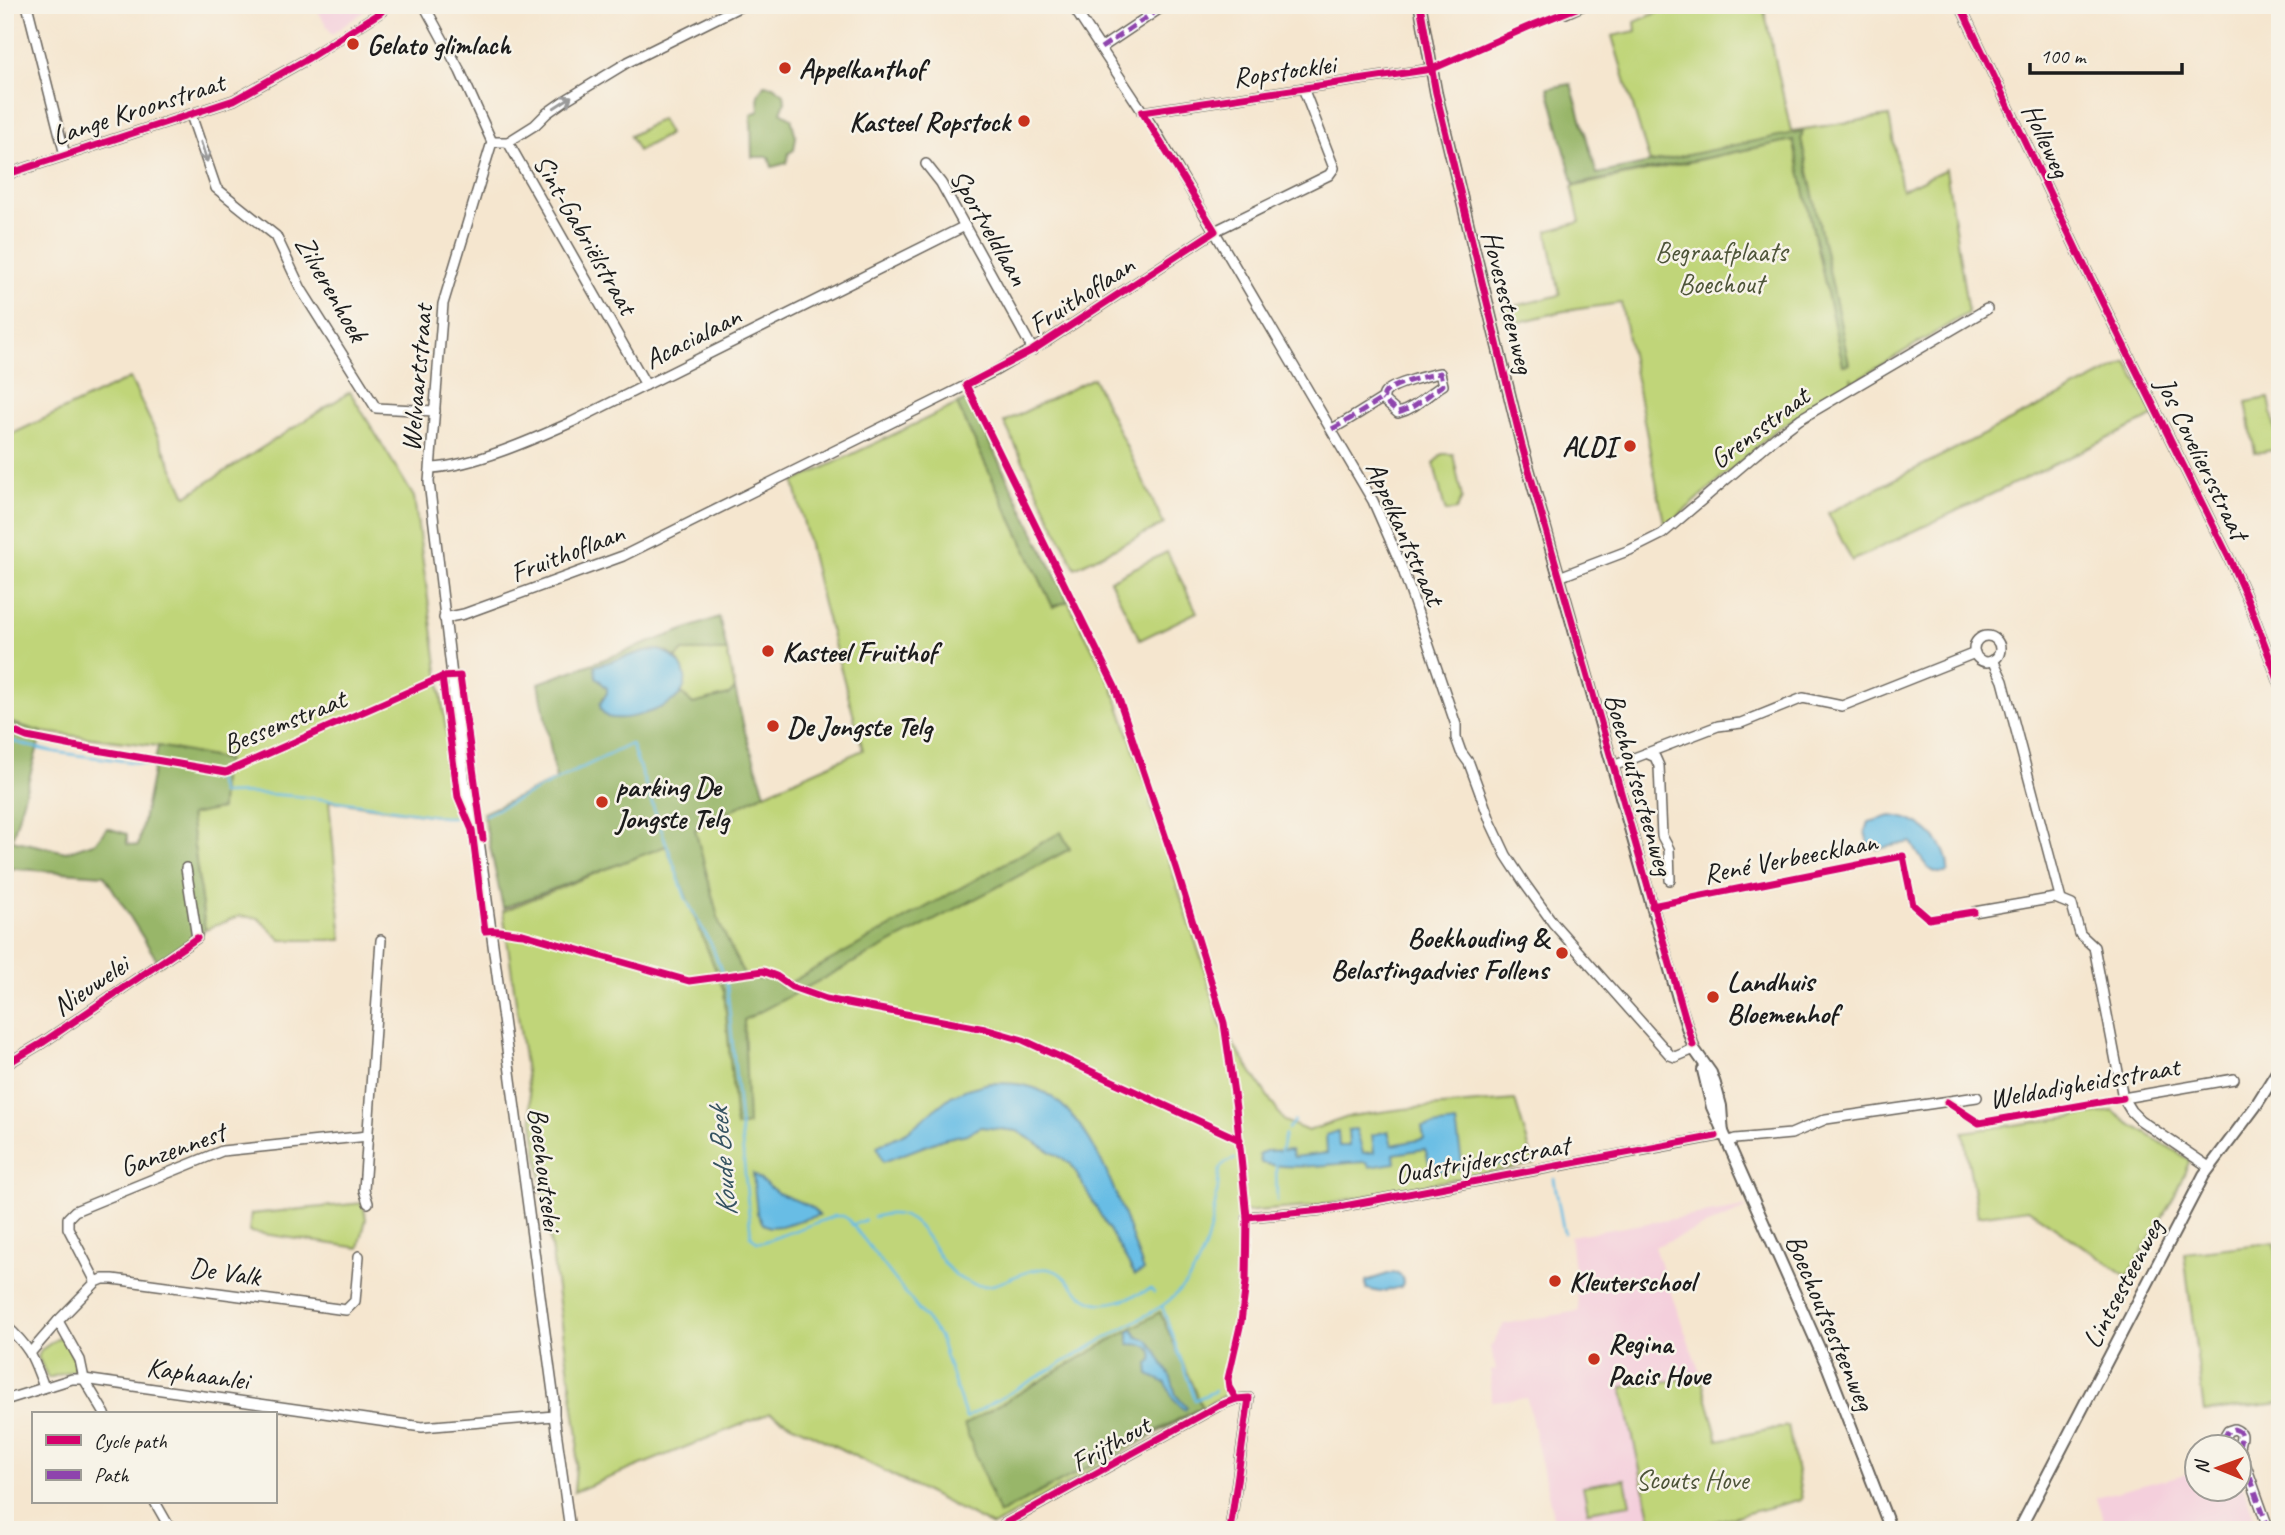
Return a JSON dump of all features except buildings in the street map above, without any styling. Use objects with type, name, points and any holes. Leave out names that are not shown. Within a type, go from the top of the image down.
[{"type":"street","points":[[27,5],[65,155]]},
{"type":"street","name":"Lange Kroonstraat","points":[[5,175],[234,100],[381,12],[387,5]]},
{"type":"street","name":"Sint-Gabriëlstraat","points":[[424,5],[460,71],[492,142]]},
{"type":"street","points":[[492,142],[508,142],[535,125],[547,113],[628,62],[743,5]]},
{"type":"street","name":"Appelkantstraat","points":[[1072,5],[1215,231],[1373,501],[1402,567],[1455,725],[1461,752],[1469,762],[1491,823],[1506,855],[1553,923],[1670,1055],[1675,1057],[1696,1051]]},
{"type":"street","points":[[1101,48],[1165,5]]},
{"type":"street","name":"Hovesesteenweg","points":[[1420,5],[1439,106],[1522,446],[1568,606]]},
{"type":"street","points":[[1566,13],[1584,5]]},
{"type":"street","name":"Holleweg","points":[[1961,5],[2079,255]]},
{"type":"street","name":"Ropstocklei","points":[[1142,112],[1432,69]]},
{"type":"street","name":"Fruithoflaan","points":[[444,618],[464,614],[623,556],[1033,350],[1215,231],[1329,175],[1334,168],[1304,88]]},
{"type":"street","name":"Zilverenhoek","points":[[191,115],[216,188],[276,236],[301,289],[376,408],[435,411]]},
{"type":"street","name":"Welvaartstraat","points":[[474,815],[465,785],[429,482],[443,304],[492,142]]},
{"type":"street","name":"Sint-Gabriëlstraat","points":[[508,142],[646,385]]},
{"type":"street","name":"Sportveldlaan","points":[[926,164],[941,183],[1033,350]]},
{"type":"street","name":"Acacialaan","points":[[432,468],[451,467],[538,436],[965,226]]},
{"type":"street","name":"Jos Coveliersstraat","points":[[2079,255],[2230,560],[2280,685]]},
{"type":"street","name":"Grensstraat","points":[[1559,577],[1630,550],[1662,534],[1800,419],[1987,309]]},
{"type":"street","points":[[1332,429],[1382,399],[1387,390],[1419,377],[1440,373],[1443,385],[1412,409],[1398,413],[1382,399]]},
{"type":"street","name":"Boechoutsesteenweg","points":[[1568,606],[1696,1051],[1710,1073],[1725,1138],[1828,1368],[1891,1530]]},
{"type":"street","name":"Boechoutsesteenweg","points":[[1612,766],[1718,726],[1741,723],[1802,698],[1842,706],[1975,653],[1975,645],[1984,636],[1993,637],[1998,642],[2000,650],[1993,660]]},
{"type":"street","points":[[1975,653],[1983,661],[1993,660],[2003,681],[2061,900]]},
{"type":"street","name":"Boechoutsesteenweg","points":[[1646,753],[1655,757],[1659,766],[1662,836],[1669,849],[1670,880]]},
{"type":"street","name":"Boechoutselei","points":[[474,815],[495,950],[570,1530]]},
{"type":"street","name":"Nieuwelei","points":[[5,1065],[197,938],[186,868]]},
{"type":"street","points":[[1974,912],[2055,898],[2072,905],[2080,934],[2094,947],[2123,1098],[2140,1121],[2209,1167]]},
{"type":"street","points":[[368,1203],[364,1190],[381,940]]},
{"type":"street","name":"Lintsesteenweg","points":[[2019,1530],[2209,1167],[2255,1107],[2280,1067]]},
{"type":"street","name":"Weldadigheidsstraat","points":[[2123,1098],[2234,1079]]},
{"type":"street","name":"Weldadigheidsstraat","points":[[1725,1138],[1791,1134],[1826,1119],[1977,1097]]},
{"type":"street","name":"Ganzennest","points":[[96,1282],[68,1228],[68,1218],[75,1211],[222,1151],[368,1136]]},
{"type":"street","name":"Oudstrijdersstraat","points":[[1247,1217],[1323,1210],[1725,1138]]},
{"type":"street","name":"De Valk","points":[[96,1282],[113,1279],[346,1310],[355,1301],[359,1256]]},
{"type":"street","points":[[31,1352],[96,1282]]},
{"type":"street","points":[[58,1321],[80,1360],[84,1379],[104,1412]]},
{"type":"street","points":[[5,1325],[31,1352],[44,1387]]},
{"type":"street","name":"Kaphaanlei","points":[[5,1400],[72,1379],[84,1379],[422,1427],[554,1416]]},
{"type":"street","name":"Frijthout","points":[[1004,1524],[1219,1406],[1236,1399],[1249,1398],[1230,1530]]},
{"type":"street","points":[[2254,1488],[2269,1530]]},
{"type":"street","points":[[156,1504],[171,1530]]},
{"type":"shaded area","points":[[314,5],[373,5],[332,34]]},
{"type":"shaded area","name":"Regina Pacis Hove","points":[[1745,1207],[1746,1209],[1654,1247],[1702,1378],[1622,1387],[1653,1530],[1556,1530],[1527,1398],[1491,1401],[1491,1371],[1496,1370],[1491,1347],[1504,1324],[1579,1311],[1570,1236]]},
{"type":"shaded area","points":[[2184,1474],[2184,1504],[2249,1504],[2259,1530],[2106,1530],[2096,1497]]},
{"type":"green space","name":"Begraafplaats Boechout","points":[[1674,5],[1763,5],[1791,131],[1889,116],[1902,190],[1946,169],[1968,313],[1853,382],[1851,377],[1852,384],[1777,429],[1665,528],[1621,303],[1564,311],[1507,325],[1503,309],[1560,295],[1547,231],[1580,222],[1572,187],[1801,138],[1802,132],[1650,163],[1612,36],[1636,31],[1635,22]]},
{"type":"green space","points":[[1571,84],[1597,174],[1803,131],[1801,138],[1849,364],[1843,365],[1793,140],[1574,185],[1548,88]]},
{"type":"green space","points":[[764,85],[773,86],[784,94],[785,102],[781,112],[791,118],[796,137],[794,150],[789,153],[787,163],[772,167],[769,157],[752,157],[751,114],[759,111],[758,95]]},
{"type":"green space","points":[[661,119],[669,134],[638,151],[630,136]]},
{"type":"green space","points":[[2127,362],[2155,416],[1852,561],[1828,513]]},
{"type":"green space","points":[[130,378],[186,496],[350,392],[414,497],[458,817],[329,801],[342,940],[281,940],[258,918],[239,916],[205,930],[190,815],[221,809],[222,778],[226,760],[158,746],[42,732],[5,721],[5,431],[8,436]]},
{"type":"green space","points":[[1093,378],[1164,524],[1075,568],[1004,422]]},
{"type":"green space","points":[[2269,398],[2279,449],[2255,453],[2246,402]]},
{"type":"green space","points":[[968,399],[1068,601],[1053,607],[957,404]]},
{"type":"green space","points":[[957,404],[1053,607],[1068,601],[1112,686],[1143,775],[1152,793],[1150,804],[1220,1024],[1284,1121],[1308,1131],[1351,1116],[1515,1100],[1534,1164],[1308,1207],[1242,1212],[1242,1285],[1224,1381],[1228,1393],[993,1526],[770,1413],[574,1492],[578,1436],[503,911],[665,845],[765,793],[863,750],[823,604],[794,482]]},
{"type":"green space","points":[[1442,454],[1453,454],[1462,498],[1456,510],[1446,512],[1434,464]]},
{"type":"green space","points":[[1167,552],[1197,612],[1140,640],[1110,580]]},
{"type":"green space","points":[[719,617],[727,651],[683,651],[676,658],[658,650],[600,681],[607,688],[603,698],[674,700],[681,693],[693,704],[729,695],[735,689],[745,732],[765,793],[695,829],[720,925],[746,979],[774,979],[782,987],[1061,832],[1070,849],[744,1020],[748,1125],[736,1127],[724,991],[666,846],[503,908],[483,813],[556,780],[539,683]]},
{"type":"green space","points":[[683,651],[727,651],[735,689],[729,695],[693,704],[681,693],[683,674],[676,658]]},
{"type":"green space","points":[[5,721],[42,732],[12,840],[66,852],[96,842],[107,828],[127,834],[127,844],[138,846],[158,746],[227,760],[222,778],[221,809],[190,815],[205,930],[160,965],[104,875],[5,868],[5,792],[11,765],[5,762]]},
{"type":"green space","points":[[2113,1111],[2190,1160],[2175,1195],[2128,1277],[2028,1209],[1978,1216],[1963,1132]]},
{"type":"green space","points":[[363,1203],[366,1219],[359,1248],[249,1232],[251,1214]]},
{"type":"green space","points":[[2275,1242],[2280,1284],[2280,1403],[2204,1412],[2184,1253]]},
{"type":"green space","points":[[1160,1312],[1202,1407],[999,1514],[964,1425]]},
{"type":"green space","points":[[61,1336],[76,1362],[75,1370],[48,1378],[38,1357],[41,1350]]},
{"type":"green space","name":"Scouts Hove","points":[[1701,1377],[1718,1440],[1788,1426],[1802,1499],[1682,1530],[1653,1530],[1622,1387]]},
{"type":"green space","points":[[1625,1479],[1630,1504],[1588,1511],[1583,1486]]},
{"type":"water","points":[[658,650],[673,657],[683,670],[685,684],[681,692],[669,703],[652,711],[633,717],[607,717],[600,704],[607,688],[596,677],[595,666]]},
{"type":"water","points":[[1891,816],[1912,821],[1930,833],[1943,850],[1948,872],[1935,872],[1930,869],[1911,842],[1877,849],[1868,843],[1865,832],[1869,822]]},
{"type":"water","points":[[989,1083],[1019,1084],[1037,1089],[1058,1101],[1076,1120],[1105,1168],[1144,1271],[1135,1275],[1071,1164],[1017,1131],[981,1127],[883,1162],[877,1146],[907,1132],[951,1096]]},
{"type":"water","points":[[1456,1123],[1462,1162],[1506,1160],[1509,1163],[1506,1167],[1503,1164],[1432,1172],[1425,1149],[1394,1154],[1395,1163],[1369,1167],[1367,1162],[1274,1165],[1261,1163],[1259,1154],[1265,1151],[1291,1150],[1294,1157],[1327,1153],[1326,1135],[1338,1131],[1339,1146],[1349,1146],[1348,1130],[1356,1129],[1363,1153],[1374,1152],[1372,1135],[1388,1131],[1392,1145],[1424,1139],[1422,1127]]},
{"type":"water","points":[[753,1174],[778,1193],[810,1206],[819,1215],[781,1226],[770,1227],[763,1224],[757,1213]]},
{"type":"water","points":[[1391,1273],[1401,1277],[1401,1287],[1380,1292],[1366,1289],[1366,1281]]},
{"type":"water","points":[[1133,1329],[1137,1337],[1148,1340],[1154,1348],[1171,1378],[1176,1395],[1187,1408],[1184,1410],[1173,1399],[1166,1383],[1149,1375],[1148,1364],[1152,1361],[1150,1348],[1129,1344],[1129,1332]]},
{"type":"waterway","name":"Koude Beek","points":[[5,738],[44,750],[164,768]]},
{"type":"waterway","name":"Koude Beek","points":[[485,815],[631,744],[686,899],[711,944],[727,986],[751,1236],[757,1242],[763,1242],[835,1216],[848,1219],[939,1336],[966,1418],[1162,1306]]},
{"type":"waterway","name":"Koude Beek","points":[[183,772],[217,780],[221,794],[305,797],[458,817]]},
{"type":"waterway","points":[[1288,1129],[1294,1121]]},
{"type":"waterway","points":[[1281,1151],[1285,1134]]},
{"type":"waterway","points":[[1215,1391],[1195,1400],[1162,1306],[1186,1283],[1202,1257],[1211,1227],[1221,1167],[1235,1159]]},
{"type":"waterway","points":[[1276,1163],[1277,1201]]},
{"type":"waterway","points":[[1554,1179],[1564,1233]]},
{"type":"waterway","points":[[874,1217],[892,1214],[905,1217],[926,1235],[952,1272],[975,1284],[994,1285],[1030,1271],[1050,1269],[1065,1278],[1090,1301],[1119,1301],[1151,1289],[1154,1293]]},
{"type":"waterway","points":[[852,1225],[865,1220]]},
{"type":"marked path","points":[[1101,48],[1165,5]]},
{"type":"marked path","points":[[1332,429],[1380,400],[1391,388],[1440,373],[1443,385],[1404,411],[1398,413],[1382,399]]},
{"type":"marked path","points":[[2226,1434],[2234,1429],[2240,1434]]},
{"type":"marked path","points":[[2254,1488],[2269,1530]]},
{"type":"cycle path","points":[[5,175],[234,100],[307,59],[381,12],[387,5]]},
{"type":"cycle path","points":[[1420,5],[1436,93],[1522,446],[1693,1045]]},
{"type":"cycle path","points":[[1236,1399],[1228,1379],[1241,1322],[1246,1283],[1247,1217],[1224,1023],[1176,868],[1115,687],[966,385],[1033,350],[1215,231],[1142,112],[1432,69],[1584,5]]},
{"type":"cycle path","points":[[1960,5],[2079,255],[2230,560],[2280,685]]},
{"type":"cycle path","name":"Bessemstraat","points":[[5,728],[27,737],[226,772],[442,677],[460,676],[483,839]]},
{"type":"cycle path","points":[[442,677],[458,797],[472,830],[485,931],[523,934],[689,981],[763,971],[792,987],[826,999],[985,1029],[1023,1040],[1240,1140]]},
{"type":"cycle path","name":"René Verbeecklaan","points":[[1652,906],[1903,856],[1913,905],[1929,919],[1974,912]]},
{"type":"cycle path","points":[[5,1065],[197,938]]},
{"type":"cycle path","points":[[1947,1102],[1979,1123],[2123,1098]]},
{"type":"cycle path","points":[[1247,1217],[1323,1210],[1716,1136]]},
{"type":"cycle path","points":[[1004,1524],[1218,1406],[1236,1399],[1249,1398],[1230,1530]]},
{"type":"place","name":"Gelato glimlach","points":[[353,44]]},
{"type":"place","name":"Appelkanthof","points":[[785,68]]},
{"type":"place","name":"Kasteel Ropstock","points":[[1024,121]]},
{"type":"place","name":"ALDI","points":[[1630,446]]},
{"type":"place","name":"Kasteel Fruithof","points":[[768,651]]},
{"type":"place","name":"De Jongste Telg","points":[[773,726]]},
{"type":"place","name":"parking De Jongste Telg","points":[[602,802]]},
{"type":"place","name":"Boekhouding & Belastingadvies Follens","points":[[1562,953]]},
{"type":"place","name":"Landhuis Bloemenhof","points":[[1713,997]]},
{"type":"place","name":"Kleuterschool","points":[[1555,1281]]},
{"type":"place","name":"Regina Pacis Hove","points":[[1594,1359]]}]
